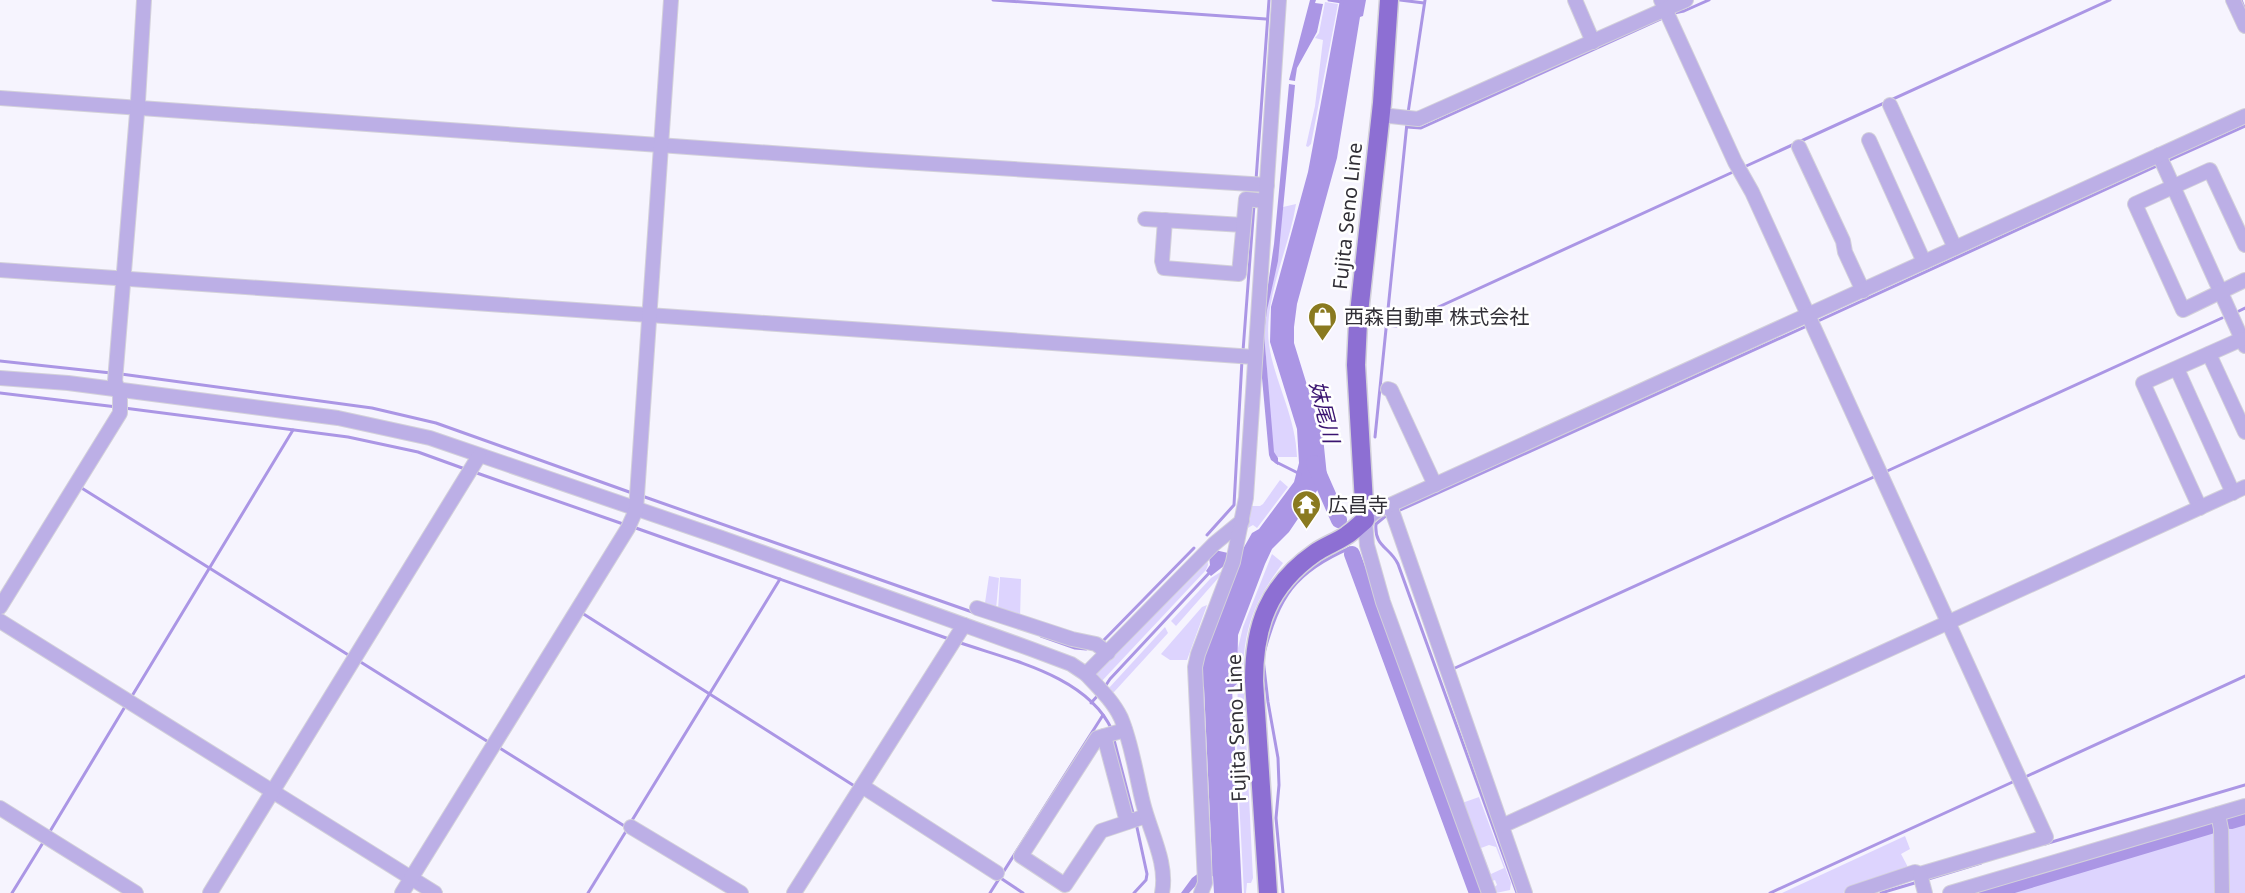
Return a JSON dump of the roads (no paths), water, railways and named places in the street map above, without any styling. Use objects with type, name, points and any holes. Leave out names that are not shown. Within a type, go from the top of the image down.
[{"type":"main road","name":"Fujita Seno Line","points":[[1268,893],[1254,681],[1254,661],[1259,631],[1271,598],[1284,580],[1316,552],[1346,536],[1365,520],[1356,365],[1358,322],[1380,115],[1389,0]]},
{"type":"street","points":[[0,607],[118,390],[123,278],[144,0]]},
{"type":"street","points":[[408,884],[634,510],[671,0]]},
{"type":"street","points":[[1201,893],[1205,882],[1196,667],[1198,654],[1233,562],[1242,521],[1251,436],[1247,356],[1259,184],[1279,0]]},
{"type":"street","points":[[1575,0],[1593,42]]},
{"type":"street","points":[[1380,115],[1418,119],[1593,42],[1663,4],[1686,0]]},
{"type":"street","points":[[2233,0],[2245,26]]},
{"type":"street","points":[[1663,4],[1735,162],[1752,192],[1811,320],[2046,837],[1922,882],[1915,872],[1852,893]]},
{"type":"street","points":[[0,98],[136,112],[661,148],[1259,184]]},
{"type":"street","points":[[1890,105],[1955,248]]},
{"type":"street","points":[[1489,893],[1383,602],[1367,544],[1365,520],[1390,505],[1811,320],[1863,291],[1955,248],[2161,161],[2245,118]]},
{"type":"street","points":[[1869,140],[1924,262]]},
{"type":"street","points":[[1799,147],[1843,241],[1845,252],[1863,291]]},
{"type":"street","points":[[2161,161],[2243,342],[2143,383],[2200,508]]},
{"type":"street","points":[[2245,245],[2210,170],[2135,204],[2183,310],[2245,279]]},
{"type":"street","points":[[1165,220],[1162,261],[1164,267],[1239,274],[1246,199],[1258,200]]},
{"type":"street","points":[[1145,219],[1243,225]]},
{"type":"street","points":[[0,270],[649,318],[1247,356]]},
{"type":"street","points":[[2209,354],[2245,432]]},
{"type":"street","points":[[1503,829],[1951,625],[2239,490],[2176,369]]},
{"type":"street","points":[[0,378],[68,383],[338,418],[430,438],[473,465],[634,510],[722,538],[1071,664],[1086,674],[1117,710],[1113,733],[1135,819],[1163,874],[1162,893]]},
{"type":"street","points":[[1388,389],[1391,390],[1435,485]]},
{"type":"street","points":[[210,893],[473,465]]},
{"type":"street","points":[[1390,505],[1525,893]]},
{"type":"street","points":[[1086,674],[1102,648],[1222,535],[1242,521]]},
{"type":"street","points":[[976,608],[1102,648]]},
{"type":"street","points":[[0,621],[271,791],[408,884],[435,893]]},
{"type":"street","points":[[794,893],[964,625]]},
{"type":"street","points":[[1113,733],[1097,738],[1021,856],[1065,885],[1101,831],[1135,819]]},
{"type":"street","points":[[1113,733],[1135,819]]},
{"type":"street","points":[[862,786],[997,873]]},
{"type":"street","points":[[1950,893],[2245,806]]},
{"type":"street","points":[[0,808],[136,893]]},
{"type":"street","points":[[2218,814],[2221,829],[2222,893]]},
{"type":"street","points":[[631,827],[741,893]]},
{"type":"waterway","points":[[993,0],[1266,19]]},
{"type":"waterway","points":[[1256,180],[1269,0]]},
{"type":"waterway","points":[[1329,0],[1342,2]]},
{"type":"waterway","points":[[1400,0],[1424,3]]},
{"type":"waterway","points":[[1408,113],[1425,0]]},
{"type":"waterway","points":[[1674,13],[1709,0]]},
{"type":"waterway","points":[[1744,167],[2110,0]]},
{"type":"waterway","points":[[2241,0],[2245,10]]},
{"type":"waterway","points":[[1407,127],[1421,128],[1663,18]]},
{"type":"waterway","points":[[1375,437],[1407,123]]},
{"type":"waterway","points":[[2165,162],[2245,126]]},
{"type":"waterway","points":[[1816,322],[2159,165]]},
{"type":"waterway","points":[[1387,325],[1397,326],[1733,172]]},
{"type":"waterway","points":[[1243,351],[1254,205]]},
{"type":"waterway","points":[[2239,311],[2245,308]]},
{"type":"waterway","points":[[1885,472],[2222,318]]},
{"type":"waterway","points":[[1398,511],[1807,326]]},
{"type":"waterway","points":[[1207,535],[1234,505],[1242,360]]},
{"type":"waterway","points":[[0,361],[111,373]]},
{"type":"waterway","points":[[121,374],[372,408],[436,423],[632,493]]},
{"type":"waterway","points":[[0,393],[117,407]]},
{"type":"waterway","points":[[124,408],[348,437],[418,452],[465,469]]},
{"type":"waterway","points":[[132,696],[293,430]]},
{"type":"waterway","points":[[1276,462],[1300,474]]},
{"type":"waterway","points":[[1314,463],[1339,520]]},
{"type":"waterway","points":[[474,472],[626,525]]},
{"type":"waterway","points":[[1455,668],[1876,476]]},
{"type":"waterway","points":[[80,487],[350,656]]},
{"type":"waterway","points":[[642,496],[975,613]]},
{"type":"waterway","points":[[1388,514],[1376,524],[1377,538],[1398,564],[1517,893]]},
{"type":"waterway","points":[[633,527],[949,639]]},
{"type":"waterway","points":[[1102,642],[1194,548]]},
{"type":"waterway","points":[[1264,653],[1276,616],[1292,588],[1315,567],[1350,548]]},
{"type":"waterway","points":[[1352,554],[1477,893]]},
{"type":"waterway","points":[[1104,688],[1211,571]]},
{"type":"waterway","points":[[631,822],[780,579]]},
{"type":"waterway","points":[[582,613],[856,787]]},
{"type":"waterway","points":[[1041,636],[1075,648],[1086,649]]},
{"type":"waterway","points":[[958,642],[1023,663],[1066,683],[1085,696],[1100,711],[1112,730]]},
{"type":"waterway","points":[[1263,659],[1278,758],[1279,785],[1276,818],[1283,893]]},
{"type":"waterway","points":[[359,661],[490,743]]},
{"type":"waterway","points":[[2023,778],[2245,676]]},
{"type":"waterway","points":[[1091,703],[1100,693]]},
{"type":"waterway","points":[[49,833],[126,705]]},
{"type":"waterway","points":[[990,893],[1103,715]]},
{"type":"waterway","points":[[1113,736],[1134,817]]},
{"type":"waterway","points":[[498,747],[626,827]]},
{"type":"waterway","points":[[1770,893],[2017,780]]},
{"type":"waterway","points":[[2045,844],[2245,785]]},
{"type":"waterway","points":[[2231,821],[2245,817]]},
{"type":"waterway","points":[[1134,893],[1146,880],[1147,874],[1136,823]]},
{"type":"waterway","points":[[1987,893],[2210,826]]},
{"type":"waterway","points":[[588,893],[628,828]]},
{"type":"waterway","points":[[12,893],[44,841]]},
{"type":"waterway","points":[[1925,880],[1981,863]]},
{"type":"waterway","points":[[999,877],[1023,893]]},
{"type":"waterway","points":[[1881,893],[1918,882]]},
{"type":"place","name":"西森自動車 株式会社","points":[[1323,342]]},
{"type":"place","name":"広昌寺","points":[[1307,530]]},
{"type":"water label","name":"妹尾川","points":[[1325,412]]}]
